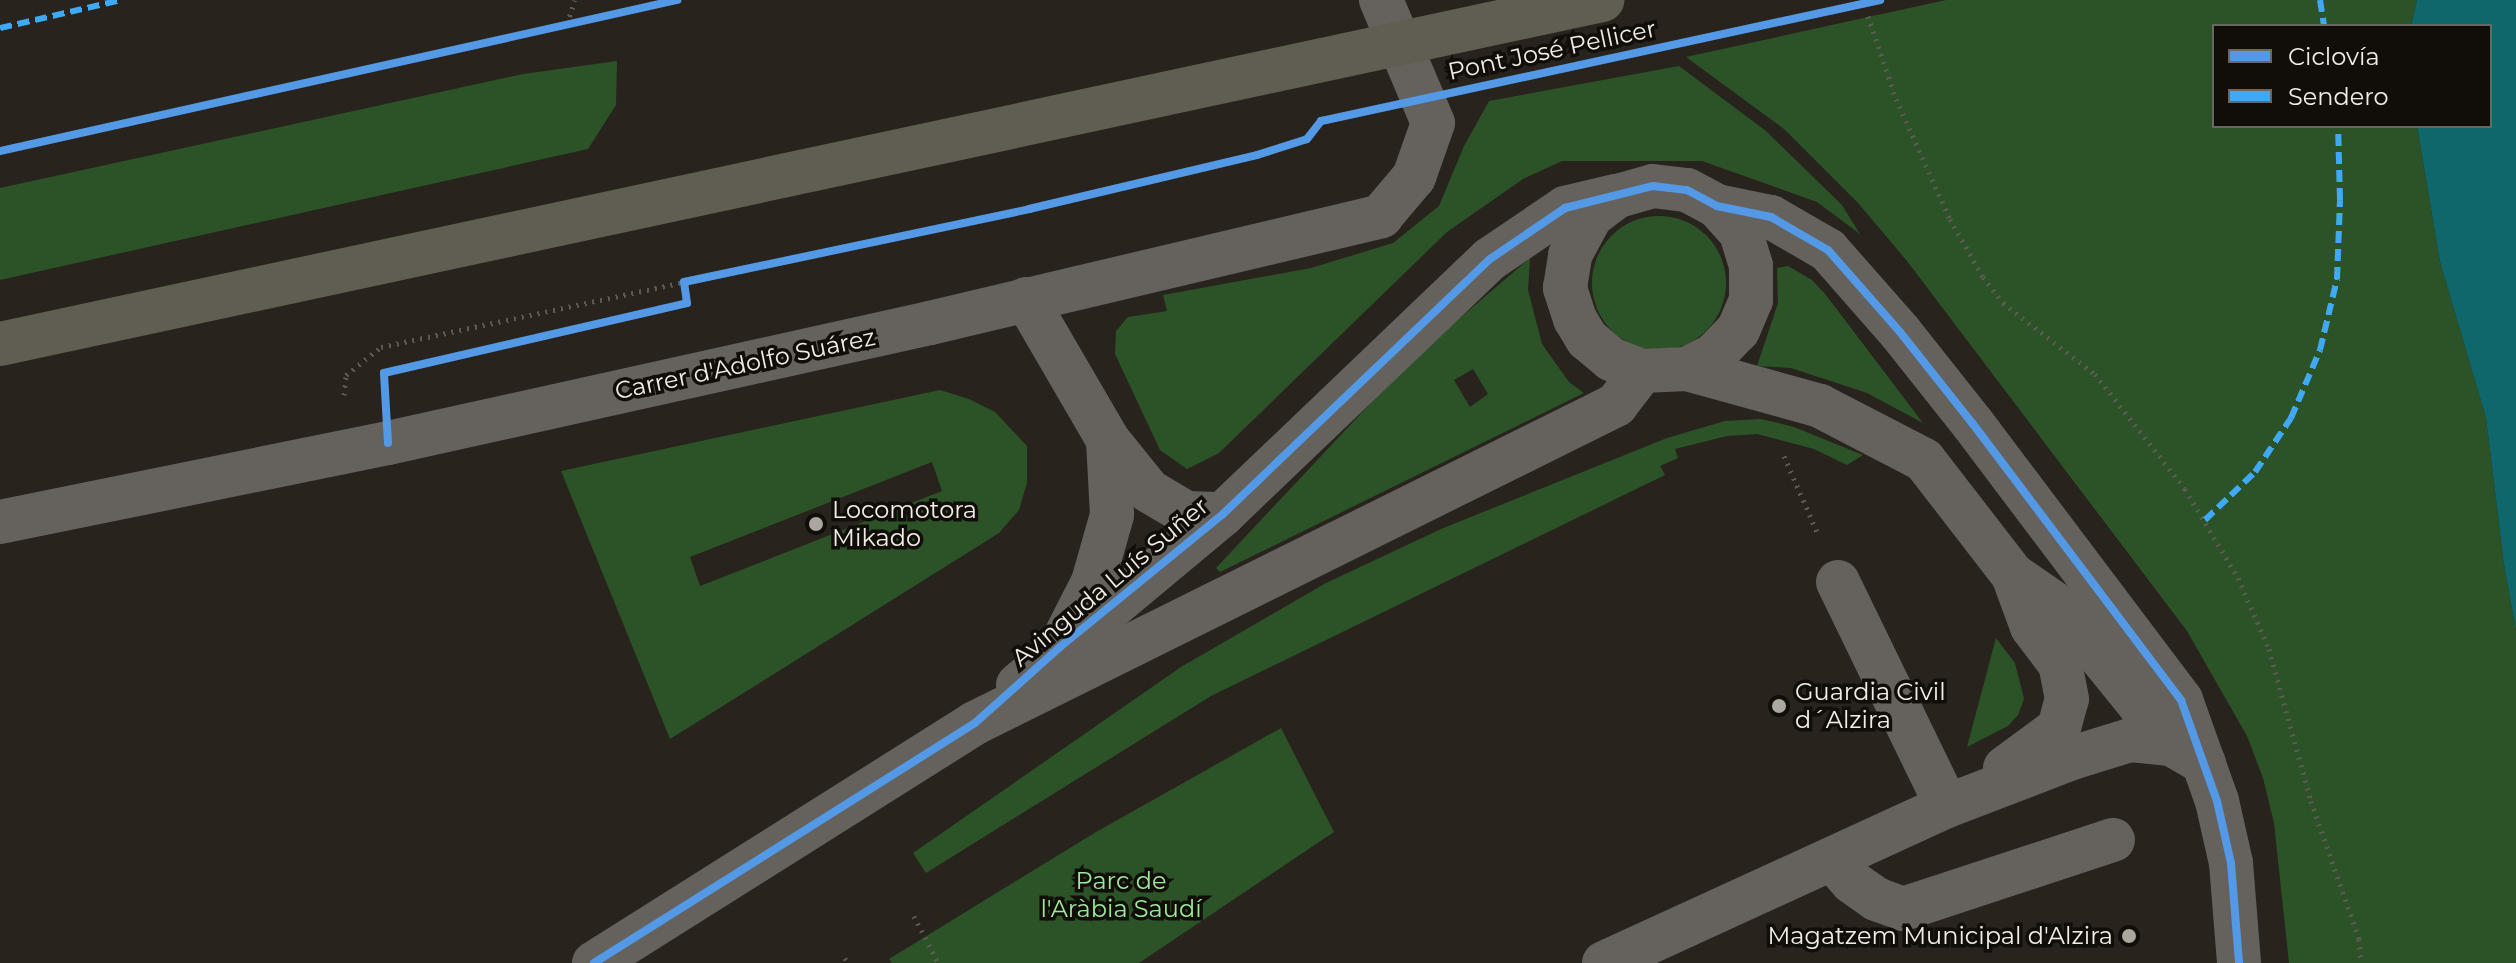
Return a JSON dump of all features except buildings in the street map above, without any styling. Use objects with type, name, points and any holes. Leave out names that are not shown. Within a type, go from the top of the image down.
[{"type":"main road","name":"Pont José Pellicer","points":[[0,344],[1602,0]]},
{"type":"street","name":"Carrer d'Adolfo Suárez","points":[[0,522],[388,443],[1381,216],[1414,177],[1433,123],[1381,0]]},
{"type":"street","points":[[1954,803],[2059,728],[2067,699],[2060,664],[2032,627],[2013,575],[1924,460],[1820,406],[1687,369],[1642,371],[1611,359],[1587,339],[1575,319],[1565,288],[1570,255],[1591,216],[1618,196],[1653,186],[1687,190],[1717,206],[1771,217],[1828,250],[1900,332],[2181,700],[2188,753],[2231,863],[2239,963]]},
{"type":"street","name":"Avinguda Luís Suñer","points":[[975,723],[1060,647],[1223,514],[1490,259],[1565,208],[1618,196]]},
{"type":"street","points":[[1687,369],[1714,355],[1738,330],[1751,300],[1751,266],[1741,233],[1717,206]]},
{"type":"street","points":[[1026,299],[1108,440],[1149,491],[1186,513],[1223,514]]},
{"type":"street","name":"Avinguda Luís Suñer","points":[[594,963],[975,723],[1616,405],[1642,371]]},
{"type":"street","points":[[1060,647],[1093,582],[1112,515],[1108,440]]},
{"type":"street","points":[[2013,575],[2061,608],[2188,753]]},
{"type":"street","points":[[1838,582],[1954,803]]},
{"type":"street","points":[[1604,963],[1954,803],[2072,758],[2130,740],[2188,753]]},
{"type":"street","points":[[1832,859],[1852,882],[1876,899],[1903,909],[2113,840]]},
{"type":"path","points":[[567,24],[575,0]]},
{"type":"path","points":[[1868,16],[1896,99],[1950,219],[1983,277],[2003,303],[2095,374],[2185,489],[2238,578],[2269,649],[2319,827],[2359,939],[2361,963]]},
{"type":"path","points":[[344,394],[346,375],[381,347],[698,279]]},
{"type":"path","points":[[684,282],[686,292]]},
{"type":"path","points":[[1784,456],[1838,582]]},
{"type":"path","points":[[914,916],[938,963]]},
{"type":"green space","points":[[1946,0],[2417,0],[2411,24],[2212,24],[2212,128],[2417,128],[2440,262],[2486,418],[2504,565],[2516,631],[2516,963],[2289,963],[2274,823],[2263,778],[2247,736],[2187,631],[1907,261],[1858,203],[1784,129],[1686,57]]},
{"type":"green space","points":[[617,61],[616,105],[588,149],[0,280],[0,188],[523,74]]},
{"type":"green space","points":[[1679,66],[1766,131],[1842,205],[1860,234],[1817,202],[1702,161],[1562,161],[1523,179],[1447,232],[1219,453],[1187,469],[1160,450],[1115,354],[1116,331],[1128,317],[1167,311],[1163,295],[1311,268],[1393,243],[1439,206],[1464,146],[1489,101]]},
{"type":"green space","points":[[1659,216],[1685,221],[1707,235],[1721,257],[1726,283],[1721,309],[1707,331],[1685,345],[1659,350],[1633,345],[1611,331],[1597,309],[1592,283],[1597,257],[1611,235],[1633,221]]},
{"type":"green space","points":[[1530,258],[1528,290],[1542,344],[1569,382],[1584,393],[1220,572],[1216,568],[1413,358]],"holes":[[[1473,369],[1488,394],[1470,407],[1454,380]]]},
{"type":"green space","points":[[1788,266],[1812,280],[1826,295],[1923,423],[1867,393],[1791,368],[1757,366],[1778,303],[1777,268]]},
{"type":"green space","points":[[940,390],[969,399],[995,412],[1027,446],[1027,483],[1019,510],[999,533],[670,739],[561,471]],"holes":[[[932,462],[942,491],[700,586],[690,557]]]},
{"type":"green space","points":[[1761,419],[1794,427],[1863,455],[1847,465],[1814,449],[1757,434],[1727,436],[1675,449],[1678,458],[1660,466],[1665,475],[1211,696],[926,873],[913,853],[1181,667],[1326,583],[1441,529],[1667,438],[1725,421]]},
{"type":"green space","points":[[1996,638],[2015,663],[2024,699],[2018,715],[2008,726],[1967,747]]},
{"type":"green space","name":"Parc de l'Aràbia Saudí","points":[[1281,728],[1334,832],[1139,963],[892,963],[889,959],[1096,832]]},
{"type":"water","points":[[2417,0],[2516,0],[2516,631],[2504,565],[2486,418],[2440,262],[2417,128],[2492,128],[2492,24],[2411,24]]},
{"type":"marked path","points":[[0,28],[121,0]]},
{"type":"marked path","points":[[2320,0],[2324,24]]},
{"type":"marked path","points":[[2205,520],[2255,472],[2291,418],[2320,350],[2337,279],[2340,200],[2338,128]]},
{"type":"cycle path","points":[[0,151],[677,0]]},
{"type":"cycle path","points":[[388,443],[384,373],[687,303],[684,282],[1029,209],[1257,155],[1307,139],[1321,121],[1880,0]]},
{"type":"cycle path","points":[[594,963],[975,723],[1060,647],[1223,514],[1490,259],[1565,208],[1653,186],[1687,190],[1717,206],[1771,217],[1828,250],[1900,332],[1973,424],[2181,700],[2217,801],[2231,863],[2239,963]]},
{"type":"place","name":"Locomotora Mikado","points":[[816,524]]},
{"type":"place","name":"Guardia Civil d´Alzira","points":[[1779,706]]},
{"type":"place","name":"Magatzem Municipal d'Alzira","points":[[2129,936]]}]
